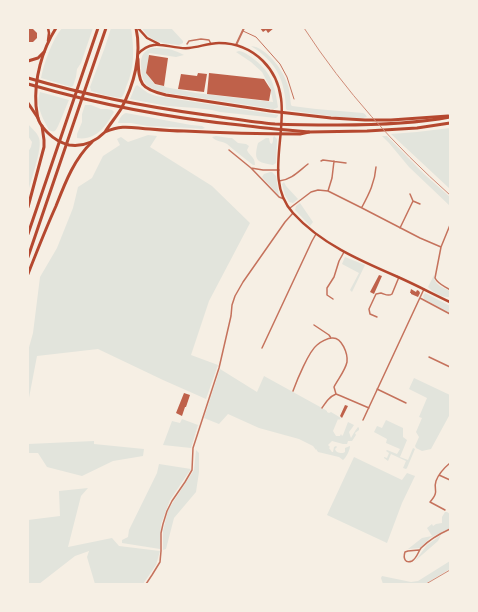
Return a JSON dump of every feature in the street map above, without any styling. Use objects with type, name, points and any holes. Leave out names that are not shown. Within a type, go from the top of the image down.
[{"type":"highway","points":[[38,118],[36,94],[39,72],[44,52],[56,28]]},
{"type":"highway","points":[[28,234],[98,28]]},
{"type":"highway","points":[[28,256],[106,28]]},
{"type":"highway","points":[[137,28],[139,77],[144,86],[155,92],[171,96],[270,111],[338,118],[391,120],[450,117]]},
{"type":"highway","points":[[28,61],[38,58],[44,52]]},
{"type":"highway","points":[[105,132],[127,96],[138,59]]},
{"type":"highway","points":[[28,78],[139,105],[275,124],[365,125],[415,122],[450,117]]},
{"type":"highway","points":[[28,84],[94,101],[173,116],[238,125],[309,132],[417,128],[450,123]]},
{"type":"highway","points":[[28,103],[38,118],[44,135],[44,147],[28,207]]},
{"type":"highway","points":[[42,126],[52,137],[64,144],[75,145],[92,142]]},
{"type":"highway","points":[[28,274],[46,229],[80,155],[92,142],[105,132],[125,126],[177,131],[235,133],[300,134],[309,132]]},
{"type":"main road","points":[[48,28],[48,44]]},
{"type":"main road","points":[[137,28],[147,38],[161,44],[185,48],[222,43],[246,49],[261,59],[269,68],[279,89],[282,107],[278,170],[279,181],[284,199],[293,213],[316,234],[344,251],[450,302]]},
{"type":"main road","points":[[138,54],[142,49],[151,45],[161,44]]},
{"type":"street","points":[[236,46],[243,29]]},
{"type":"street","points":[[187,44],[188,41],[201,39],[209,40],[211,44]]},
{"type":"street","points":[[229,150],[251,168],[279,197],[284,199]]},
{"type":"street","points":[[321,161],[346,163]]},
{"type":"street","points":[[328,191],[332,178],[334,161]]},
{"type":"street","points":[[279,181],[291,178],[308,164]]},
{"type":"street","points":[[362,208],[373,184],[376,167]]},
{"type":"street","points":[[251,168],[278,170]]},
{"type":"street","points":[[290,208],[311,192],[318,190],[328,191],[420,238],[441,247]]},
{"type":"street","points":[[410,194],[413,201],[420,204]]},
{"type":"street","points":[[400,228],[413,201]]},
{"type":"street","points":[[146,584],[160,562],[161,533],[167,511],[192,470],[193,448],[219,369],[235,296],[243,282],[293,213]]},
{"type":"street","points":[[450,225],[441,247],[435,278],[439,284],[450,290]]},
{"type":"street","points":[[262,348],[316,234]]},
{"type":"street","points":[[333,298],[327,296],[327,288],[334,277],[344,251]]},
{"type":"street","points":[[377,317],[369,312],[376,294],[392,294],[399,277]]},
{"type":"street","points":[[364,420],[424,289]]},
{"type":"street","points":[[420,298],[450,314]]},
{"type":"street","points":[[314,325],[331,338],[342,344],[346,353],[347,357],[345,368],[334,387],[336,394]]},
{"type":"street","points":[[293,391],[314,348],[331,338]]},
{"type":"street","points":[[429,356],[450,367]]},
{"type":"street","points":[[377,389],[406,403]]},
{"type":"street","points":[[336,394],[369,408]]},
{"type":"street","points":[[322,408],[327,400],[336,394]]},
{"type":"street","points":[[445,510],[430,502],[435,496],[436,482],[442,469],[450,463]]},
{"type":"street","points":[[439,475],[450,480]]},
{"type":"street","points":[[420,550],[405,552],[403,557],[406,561],[412,561],[430,540],[450,529]]},
{"type":"lane","points":[[243,29],[256,37],[280,64],[287,77],[294,99]]},
{"type":"shaded area","points":[[62,28],[93,28],[81,63],[77,69],[73,86],[71,87],[41,78],[49,52]]},
{"type":"shaded area","points":[[111,28],[131,28],[133,50],[131,73],[121,98],[91,91],[90,87]]},
{"type":"shaded area","points":[[142,28],[171,28],[183,41],[183,43],[179,45],[158,41],[149,37]]},
{"type":"shaded area","points":[[251,46],[262,50],[278,66],[288,86],[292,106],[363,113],[367,117],[339,117],[287,110],[284,89],[278,72],[267,58]]},
{"type":"shaded area","points":[[152,48],[170,49],[184,55],[176,57],[149,53],[146,73],[155,85],[196,93],[273,102],[270,87],[262,72],[251,62],[236,52],[243,52],[261,65],[269,75],[276,93],[278,107],[274,109],[168,93],[152,88],[144,81],[141,71],[141,61],[144,53]]},
{"type":"shaded area","points":[[137,85],[148,93],[156,96],[278,116],[276,118],[167,106],[130,99]]},
{"type":"shaded area","points":[[40,92],[69,100],[55,131],[49,130],[40,112],[38,102]]},
{"type":"shaded area","points":[[85,105],[112,110],[114,112],[104,127],[95,135],[77,138],[82,122],[82,114]]},
{"type":"shaded area","points":[[126,113],[202,126],[205,128],[147,126],[131,123],[118,123],[123,114]]},
{"type":"shaded area","points":[[28,124],[37,134],[40,143],[38,157],[28,193],[28,152],[32,142],[28,136]]},
{"type":"shaded area","points":[[450,128],[450,189],[391,134]]},
{"type":"shaded area","points":[[148,135],[157,136],[150,147],[212,186],[250,223],[209,301],[191,355],[218,365],[206,399],[98,349],[37,356],[28,403],[28,351],[33,333],[40,277],[57,248],[73,208],[78,187],[92,178],[103,156],[120,145],[117,139],[121,137],[128,142]]},
{"type":"shaded area","points":[[274,136],[277,139],[276,163],[273,165],[260,162],[256,154],[258,143],[266,138],[269,138],[270,143],[272,144]]},
{"type":"shaded area","points":[[382,136],[387,136],[424,174],[450,197],[450,206],[409,167]]},
{"type":"shaded area","points":[[212,137],[232,138],[238,143],[249,146],[247,150],[253,158],[255,165],[227,144],[215,140]]},
{"type":"shaded area","points":[[270,172],[276,176],[279,196],[262,177],[264,174]]},
{"type":"shaded area","points":[[284,182],[298,199],[293,203],[289,202],[285,195],[282,184]]},
{"type":"shaded area","points":[[300,203],[313,222],[310,226],[295,210],[296,206]]},
{"type":"shaded area","points":[[345,257],[365,265],[352,292],[350,290],[359,273],[342,264]]},
{"type":"shaded area","points":[[434,275],[435,281],[441,287],[450,291],[449,297],[444,297],[432,291],[428,287]]},
{"type":"shaded area","points":[[425,293],[450,306],[450,313],[424,299],[423,296]]},
{"type":"shaded area","points":[[220,369],[257,392],[264,376],[327,412],[331,412],[341,418],[339,420],[338,419],[333,431],[336,436],[340,436],[341,434],[342,436],[343,435],[348,422],[354,425],[349,432],[351,438],[358,427],[359,430],[355,433],[356,435],[352,441],[348,441],[347,444],[332,441],[328,445],[332,452],[336,446],[337,447],[335,449],[337,452],[341,453],[345,452],[345,448],[350,446],[349,452],[345,458],[343,460],[339,457],[318,452],[313,446],[299,439],[259,428],[228,414],[219,424],[204,418]]},
{"type":"shaded area","points":[[414,378],[450,395],[450,414],[431,449],[422,451],[415,446],[419,437],[416,432],[422,418],[419,417],[427,398],[409,389]]},
{"type":"shaded area","points":[[182,419],[198,425],[191,448],[163,445],[172,421],[180,423]]},
{"type":"shaded area","points":[[386,420],[403,428],[403,437],[407,440],[400,457],[408,460],[413,448],[415,449],[406,469],[403,468],[406,461],[391,454],[388,461],[384,458],[387,458],[389,453],[386,451],[387,450],[397,454],[400,449],[386,443],[387,439],[374,432],[377,426],[382,428]]},
{"type":"shaded area","points":[[94,441],[94,444],[144,449],[143,456],[113,461],[82,476],[47,467],[38,453],[28,453],[28,444]]},
{"type":"shaded area","points":[[196,450],[199,453],[199,472],[196,492],[174,518],[166,549],[163,550],[163,531],[168,510],[194,470]]},
{"type":"shaded area","points":[[354,457],[402,480],[407,473],[415,476],[402,503],[387,543],[327,515]]},
{"type":"shaded area","points":[[159,464],[191,469],[170,500],[161,524],[160,549],[122,543],[122,540],[128,537],[129,530],[157,473]]},
{"type":"shaded area","points":[[88,488],[81,496],[68,547],[112,538],[119,546],[160,551],[156,565],[143,584],[95,584],[87,557],[89,551],[75,556],[39,584],[28,584],[28,520],[60,516],[59,491]]},
{"type":"shaded area","points":[[445,512],[450,514],[450,528],[430,538],[420,548],[408,549],[422,538],[432,536],[427,528],[432,524],[433,526],[442,523],[442,517]]},
{"type":"shaded area","points":[[441,535],[438,541],[415,561],[427,545]]},
{"type":"shaded area","points":[[450,561],[450,569],[425,584],[383,584],[381,578],[382,576],[411,582],[418,581]]},
{"type":"building","points":[[260,28],[274,28],[268,33],[266,30],[263,32]]},
{"type":"building","points":[[28,29],[33,29],[37,33],[37,38],[33,42],[28,42]]},
{"type":"building","points":[[149,55],[168,58],[164,86],[155,84],[146,73]]},
{"type":"building","points":[[198,73],[207,74],[204,92],[178,89],[181,74],[197,76]]},
{"type":"building","points":[[209,73],[264,79],[271,90],[269,101],[207,94]]},
{"type":"building","points":[[379,275],[382,276],[374,294],[370,292]]},
{"type":"building","points":[[411,289],[416,292],[417,290],[419,291],[420,293],[418,297],[410,293]]},
{"type":"building","points":[[184,393],[190,395],[182,416],[176,413]]},
{"type":"building","points":[[345,405],[348,406],[342,418],[340,416]]},
{"type":"railway","points":[[304,28],[336,74],[371,116],[409,157],[450,195]]},
{"type":"railway","points":[[426,584],[450,570]]}]
